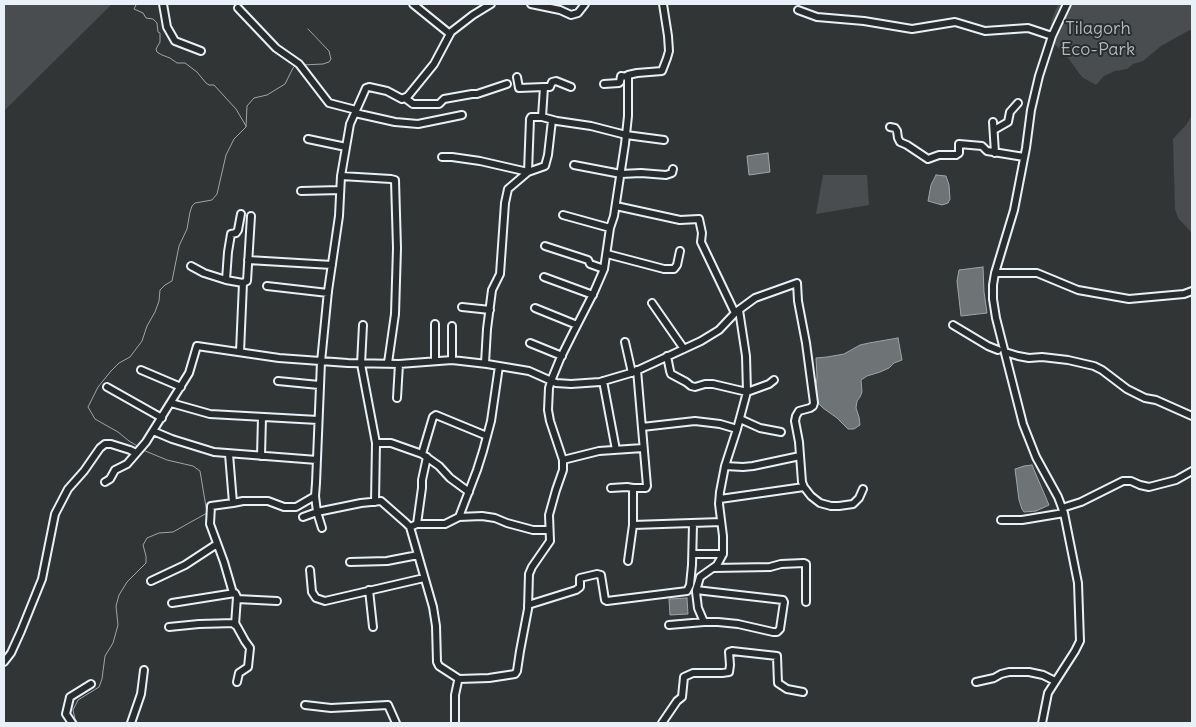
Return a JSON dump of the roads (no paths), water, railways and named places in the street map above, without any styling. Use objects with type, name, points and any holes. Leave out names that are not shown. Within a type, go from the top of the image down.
[{"type":"street","points":[[163,4],[170,34],[176,41],[201,51]]},
{"type":"street","points":[[413,4],[450,34]]},
{"type":"street","points":[[405,98],[434,64],[450,34],[473,15],[491,4]]},
{"type":"street","points":[[531,4],[560,10],[571,15],[578,13],[585,4]]},
{"type":"street","points":[[604,84],[619,83],[621,76],[628,77],[628,75],[637,73],[662,71],[668,51],[668,36],[663,4]]},
{"type":"street","points":[[1042,723],[1048,692],[1080,641],[1078,583],[1063,511],[1058,497],[1036,457],[1023,424],[1002,351],[993,299],[993,285],[1014,210],[1031,110],[1039,76],[1052,36],[1067,4]]},
{"type":"street","points":[[238,8],[276,48],[299,64],[329,103],[395,122],[418,124],[462,115]]},
{"type":"street","points":[[798,10],[817,17],[864,21],[912,29],[955,22],[985,31],[1028,28],[1052,36]]},
{"type":"street","points":[[516,77],[519,88],[550,87],[552,82],[556,81],[571,87]]},
{"type":"street","points":[[303,518],[317,512],[381,501],[410,528],[433,607],[439,666],[459,679],[489,678],[515,674],[528,605],[529,574],[550,541],[549,515],[563,470],[548,410],[551,381],[604,270],[610,228],[616,206],[626,135],[628,77]]},
{"type":"street","points":[[322,528],[314,496],[319,384],[328,293],[339,216],[341,176],[350,124],[355,112],[366,88],[369,87],[387,91],[402,99],[405,98],[413,104],[439,104],[444,99],[477,94],[507,84]]},
{"type":"street","points":[[542,117],[544,87]]},
{"type":"street","points":[[994,130],[1008,122],[1010,112],[1018,103]]},
{"type":"street","points":[[528,172],[531,117],[542,117],[626,135],[664,140]]},
{"type":"street","points":[[485,364],[492,290],[500,274],[505,203],[508,189],[528,172],[545,166],[552,120]]},
{"type":"street","points":[[993,122],[995,153]]},
{"type":"street","points":[[890,127],[895,128],[897,131],[900,142],[928,159],[939,155],[956,156],[959,154],[959,144],[982,146],[987,151],[1024,157]]},
{"type":"street","points":[[308,139],[346,147]]},
{"type":"street","points":[[442,157],[480,161],[528,172]]},
{"type":"street","points":[[574,165],[621,174],[666,175],[672,173],[673,169]]},
{"type":"street","points":[[341,176],[391,178],[396,180],[397,248],[395,314],[388,363]]},
{"type":"street","points":[[301,191],[340,190]]},
{"type":"street","points":[[616,206],[685,221],[699,219],[702,242],[737,312],[746,356],[747,392],[725,466],[720,499],[723,554],[717,565],[700,577],[696,590],[698,608],[704,622]]},
{"type":"street","points":[[226,280],[231,234],[236,233],[238,230],[241,214]]},
{"type":"street","points":[[563,215],[610,228]]},
{"type":"street","points":[[240,352],[243,283],[247,280],[251,216]]},
{"type":"street","points":[[545,246],[588,260],[590,264],[604,270]]},
{"type":"street","points":[[607,254],[664,269],[674,269],[680,251]]},
{"type":"street","points":[[248,260],[332,265]]},
{"type":"street","points":[[191,266],[204,273],[243,283]]},
{"type":"street","points":[[995,273],[1037,273],[1078,290],[1129,299],[1184,294],[1192,291]]},
{"type":"street","points":[[544,277],[593,294]]},
{"type":"street","points":[[105,482],[110,478],[114,470],[127,464],[146,442],[189,373],[197,346],[321,362],[398,364],[452,360],[529,371],[556,383],[571,384],[603,381],[634,372],[684,349],[719,330],[755,298],[796,283],[814,403],[810,408],[799,411],[795,420],[802,482],[811,496],[820,503],[832,506],[853,504],[859,498],[863,489]]},
{"type":"street","points":[[267,286],[328,293]]},
{"type":"street","points":[[652,303],[684,349]]},
{"type":"street","points":[[462,307],[490,310]]},
{"type":"street","points":[[535,308],[577,325]]},
{"type":"street","points":[[435,324],[435,361]]},
{"type":"street","points":[[363,325],[361,364],[376,443],[375,502]]},
{"type":"street","points":[[953,325],[976,340],[1018,356],[1068,360],[1094,366],[1127,389],[1192,416]]},
{"type":"street","points":[[452,326],[452,360]]},
{"type":"street","points":[[611,488],[647,488],[642,427],[634,372],[625,342]]},
{"type":"street","points":[[530,343],[562,356]]},
{"type":"street","points":[[667,356],[671,374],[695,387],[712,384],[747,392],[770,384],[774,380]]},
{"type":"street","points":[[397,398],[398,364]]},
{"type":"street","points":[[459,517],[477,470],[487,436],[499,366]]},
{"type":"street","points":[[141,370],[181,387]]},
{"type":"street","points":[[603,381],[616,450]]},
{"type":"street","points":[[278,382],[319,384]]},
{"type":"street","points":[[107,387],[162,418]]},
{"type":"street","points":[[171,403],[210,414],[318,420]]},
{"type":"street","points":[[418,524],[425,456],[433,417],[436,415],[487,436]]},
{"type":"street","points":[[261,456],[262,417]]},
{"type":"street","points":[[740,419],[760,428],[781,432]]},
{"type":"street","points":[[642,427],[695,421],[720,424],[737,429]]},
{"type":"street","points":[[153,431],[214,452],[317,460]]},
{"type":"street","points":[[376,443],[392,443],[425,456],[469,492]]},
{"type":"street","points":[[4,662],[11,653],[22,631],[42,579],[55,514],[68,489],[105,444],[130,450],[136,454]]},
{"type":"street","points":[[562,460],[591,452],[644,448]]},
{"type":"street","points":[[229,454],[234,503]]},
{"type":"street","points":[[725,466],[753,466],[800,456]]},
{"type":"street","points":[[1001,520],[1022,520],[1063,511],[1123,481],[1131,481],[1150,487],[1176,480],[1192,472]]},
{"type":"street","points":[[720,499],[804,487]]},
{"type":"street","points":[[628,561],[632,525],[633,488]]},
{"type":"street","points":[[237,682],[239,673],[248,667],[250,648],[235,626],[235,596],[210,524],[211,506],[243,501],[268,501],[284,507],[296,507],[314,496]]},
{"type":"street","points":[[410,528],[418,524],[445,524],[459,517],[482,516],[495,518],[507,524],[532,530],[549,530]]},
{"type":"street","points":[[632,525],[721,522]]},
{"type":"street","points":[[528,605],[576,590],[580,587],[580,578],[597,574],[601,575],[605,600],[607,601],[687,590],[690,585],[694,524]]},
{"type":"street","points":[[151,581],[185,565],[217,544]]},
{"type":"street","points":[[692,554],[723,554]]},
{"type":"street","points":[[350,562],[387,561],[418,555]]},
{"type":"street","points":[[713,568],[770,567],[787,563],[804,563],[806,564],[806,602]]},
{"type":"street","points":[[310,570],[312,592],[316,598],[328,601],[424,578]]},
{"type":"street","points":[[369,590],[373,627]]},
{"type":"street","points":[[669,625],[718,622],[738,624],[773,632],[777,632],[780,629],[783,600],[696,590]]},
{"type":"street","points":[[172,603],[235,596],[277,601]]},
{"type":"street","points":[[169,627],[199,624],[235,626]]},
{"type":"street","points":[[662,723],[677,701],[682,697],[684,677],[693,672],[729,672],[729,652],[732,651],[777,656],[778,683],[787,689],[803,692]]},
{"type":"street","points":[[131,723],[140,694],[144,670]]},
{"type":"street","points":[[976,682],[1009,672],[1029,672],[1055,681]]},
{"type":"street","points":[[454,723],[455,695],[459,679]]},
{"type":"street","points":[[72,723],[66,714],[70,697],[92,684]]},
{"type":"street","points":[[305,704],[331,708],[388,705],[395,723]]},
{"type":"waterway","points":[[133,4],[136,5],[134,9],[157,23],[158,32],[160,33],[157,52],[177,63],[185,63],[197,72],[206,83],[214,85],[236,109],[246,126]]},
{"type":"waterway","points":[[302,65],[323,64],[331,59],[329,51],[308,29]]},
{"type":"waterway","points":[[139,447],[95,419],[88,407],[98,387],[111,371],[119,363],[130,357],[142,341],[159,301],[160,290],[172,281],[179,246],[187,229],[192,206],[195,203],[212,200],[217,194],[226,155],[234,139],[246,127],[247,106],[254,98],[267,95],[285,84],[296,65]]},
{"type":"waterway","points":[[78,723],[73,710],[78,700],[99,687],[105,656],[113,643],[118,625],[116,606],[119,595],[127,582],[146,563],[143,545],[147,538],[159,533],[173,532],[207,513],[200,471],[193,466],[167,460],[143,450]]},
{"type":"park label","name":"Tilagorh Eco-Park","points":[[1098,39]]}]
